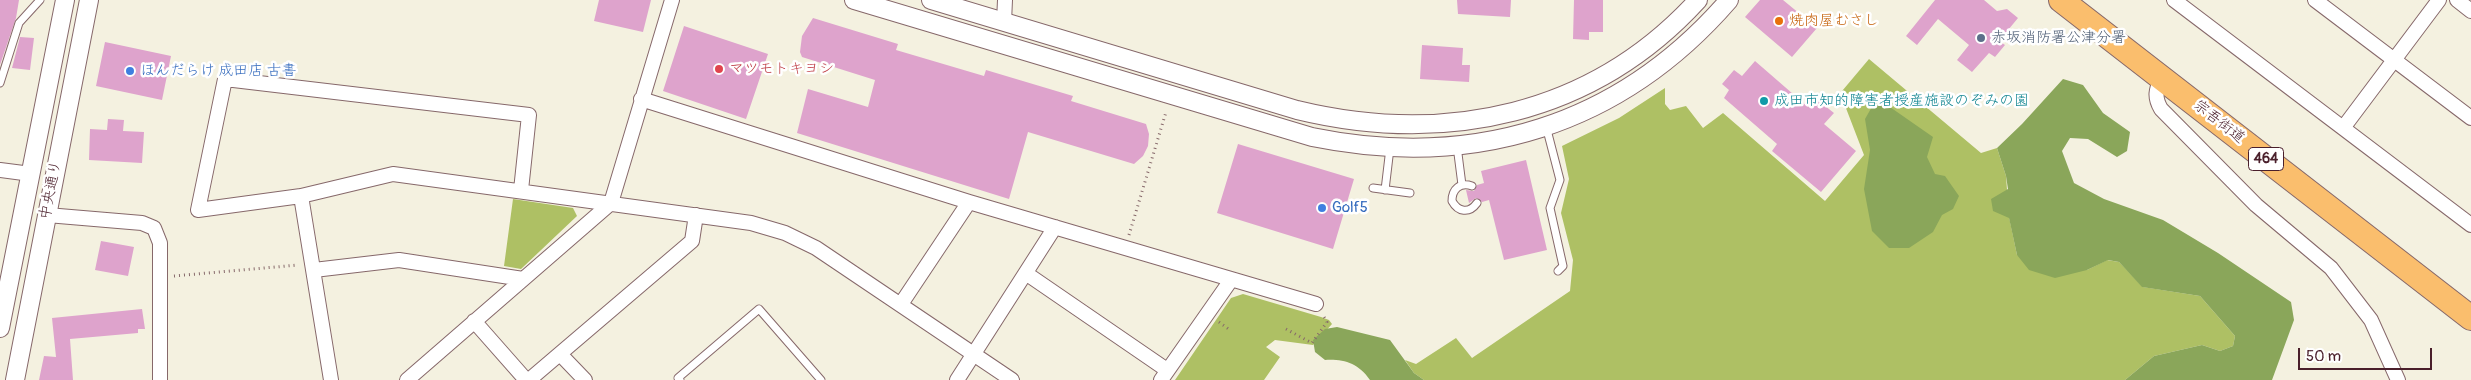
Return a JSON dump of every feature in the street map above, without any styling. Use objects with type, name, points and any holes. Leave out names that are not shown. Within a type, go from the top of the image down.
[{"type":"highway","name":"宗吾街道","points":[[2061,0],[2471,318]]},
{"type":"street","name":"中央通り","points":[[1,321],[5,274],[31,174],[65,0]]},
{"type":"street","name":"中央通り","points":[[15,380],[88,0]]},
{"type":"street","points":[[407,380],[611,203],[672,0]]},
{"type":"street","points":[[854,0],[1312,137],[1390,148],[1457,146],[1504,139],[1546,126],[1607,100],[1638,81],[1686,45],[1729,0]]},
{"type":"street","points":[[931,0],[1297,110],[1333,119],[1406,126],[1444,124],[1522,111],[1584,87],[1609,74],[1656,41],[1698,0]]},
{"type":"street","points":[[1004,22],[1005,0]]},
{"type":"street","points":[[2174,0],[2471,224]]},
{"type":"street","points":[[2315,0],[2471,118]]},
{"type":"street","points":[[2343,128],[2439,0]]},
{"type":"street","points":[[2457,0],[2471,11]]},
{"type":"street","points":[[2161,78],[2155,91],[2156,100],[2161,109],[2256,204],[2330,268],[2371,320],[2398,380]]},
{"type":"street","points":[[521,190],[529,115],[224,79],[198,210],[301,196],[393,174],[521,190],[768,227],[800,239],[901,304],[1012,380]]},
{"type":"street","points":[[641,99],[969,202],[1316,304]]},
{"type":"street","points":[[0,170],[31,174]]},
{"type":"street","points":[[301,196],[314,266],[331,380]]},
{"type":"street","points":[[901,304],[969,202]]},
{"type":"street","points":[[46,215],[142,223],[149,225],[158,235],[160,380]]},
{"type":"street","points":[[474,321],[527,380],[692,241],[696,215]]},
{"type":"street","points":[[957,380],[1055,228]]},
{"type":"street","points":[[314,266],[399,260],[522,279]]},
{"type":"street","points":[[1027,274],[1164,375],[1231,280]]},
{"type":"street","points":[[560,354],[585,380]]},
{"type":"lane","points":[[0,83],[19,24],[40,0]]},
{"type":"lane","points":[[1546,126],[1560,180],[1550,208],[1563,266],[1558,270]]},
{"type":"lane","points":[[1457,146],[1462,185]]},
{"type":"lane","points":[[1386,190],[1390,148]]},
{"type":"lane","points":[[1472,186],[1462,185],[1454,190],[1452,201],[1460,210],[1470,213],[1477,203]]},
{"type":"lane","points":[[1373,188],[1410,193]]},
{"type":"lane","points":[[680,380],[678,378],[758,309],[821,380]]},
{"type":"path","points":[[1125,247],[1166,112]]},
{"type":"path","points":[[160,277],[314,266]]},
{"type":"path","points":[[1217,320],[1230,330]]},
{"type":"path","points":[[1286,329],[1312,343],[1327,322]]},
{"type":"green space","points":[[1869,59],[1981,153],[1997,148],[2006,176],[2009,217],[2017,255],[2087,270],[2107,260],[2119,262],[2143,287],[2200,296],[2235,336],[2233,346],[2220,351],[2202,345],[2154,356],[2125,380],[1424,380],[1414,373],[1405,360],[1416,364],[1456,338],[1472,358],[1570,291],[1573,260],[1561,213],[1569,179],[1562,146],[1619,118],[1665,88],[1665,104],[1670,110],[1686,106],[1703,128],[1723,113],[1825,201],[1864,155],[1844,103],[1837,97]]},
{"type":"green space","points":[[2063,79],[2083,85],[2103,113],[2130,132],[2127,151],[2117,157],[2088,139],[2070,138],[2062,151],[2074,183],[2104,199],[2163,220],[2218,253],[2291,302],[2294,320],[2272,380],[2125,380],[2154,356],[2202,345],[2220,351],[2233,346],[2235,336],[2200,296],[2142,287],[2119,262],[2108,260],[2087,270],[2055,278],[2029,270],[2017,255],[2009,218],[1993,211],[1991,199],[2008,189],[1997,148]]},
{"type":"green space","points":[[1877,98],[1933,137],[1927,157],[1935,174],[1945,176],[1959,196],[1953,209],[1942,215],[1933,232],[1909,248],[1889,248],[1872,231],[1864,189],[1870,150],[1865,119]]},
{"type":"green space","points":[[513,199],[573,208],[577,216],[521,269],[504,266]]},
{"type":"green space","points":[[1243,294],[1321,317],[1329,320],[1332,324],[1313,345],[1275,340],[1266,347],[1280,357],[1264,380],[1175,380],[1231,298]]},
{"type":"green space","points":[[1337,327],[1390,340],[1414,373],[1424,380],[1370,380],[1361,370],[1350,363],[1338,360],[1325,360],[1315,352],[1313,340],[1325,329]]},
{"type":"building","points":[[0,0],[19,0],[16,18],[0,65]]},
{"type":"building","points":[[599,0],[651,0],[643,32],[594,21]]},
{"type":"building","points":[[1457,0],[1511,0],[1510,17],[1458,14]]},
{"type":"building","points":[[1574,0],[1603,0],[1603,32],[1589,32],[1589,40],[1573,39]]},
{"type":"building","points":[[1760,0],[1783,0],[1817,28],[1792,57],[1745,17]]},
{"type":"building","name":"赤坂消防署公津分署","points":[[1935,0],[1984,0],[1997,11],[2007,9],[2018,18],[1999,41],[2005,45],[1995,57],[1989,53],[1972,72],[1957,60],[1969,45],[1938,19],[1917,45],[1906,36]]},
{"type":"building","points":[[813,18],[898,44],[896,50],[984,76],[986,70],[1073,96],[1071,101],[1146,124],[1149,134],[1148,146],[1143,156],[1134,164],[1028,132],[1009,199],[797,133],[808,89],[868,107],[875,80],[802,57],[800,52],[802,36]]},
{"type":"building","points":[[684,26],[768,54],[746,119],[663,91]]},
{"type":"building","points":[[20,37],[34,38],[30,70],[12,68]]},
{"type":"building","points":[[105,42],[171,56],[162,100],[96,86]]},
{"type":"building","points":[[1422,45],[1463,48],[1462,65],[1470,65],[1469,82],[1420,79]]},
{"type":"building","points":[[1755,61],[1808,107],[1815,98],[1834,113],[1824,124],[1856,151],[1821,192],[1772,151],[1777,144],[1724,98],[1729,90],[1722,84],[1734,70],[1742,76]]},
{"type":"building","points":[[108,119],[124,120],[123,131],[144,132],[142,163],[89,160],[90,129],[107,130]]},
{"type":"building","points":[[1238,144],[1354,179],[1333,249],[1217,213]]},
{"type":"building","points":[[1526,160],[1547,250],[1504,260],[1489,200],[1482,202],[1476,198],[1469,203],[1466,190],[1474,191],[1477,185],[1484,183],[1481,171]]},
{"type":"building","points":[[101,241],[134,247],[128,276],[95,270]]},
{"type":"building","points":[[142,309],[145,329],[138,329],[138,333],[70,339],[73,380],[39,380],[44,356],[56,357],[52,318]]},
{"type":"place","name":"焼肉屋むさし","points":[[1779,21]]},
{"type":"place","name":"赤坂消防署公津分署","points":[[1981,38]]},
{"type":"place","name":"マツモトキヨシ","points":[[719,69]]},
{"type":"place","name":"ほんだらけ 成田店 古書","points":[[130,71]]},
{"type":"place","name":"成田市知的障害者授産施設のぞみの園","points":[[1764,101]]},
{"type":"place","name":"Golf5","points":[[1322,208]]}]
